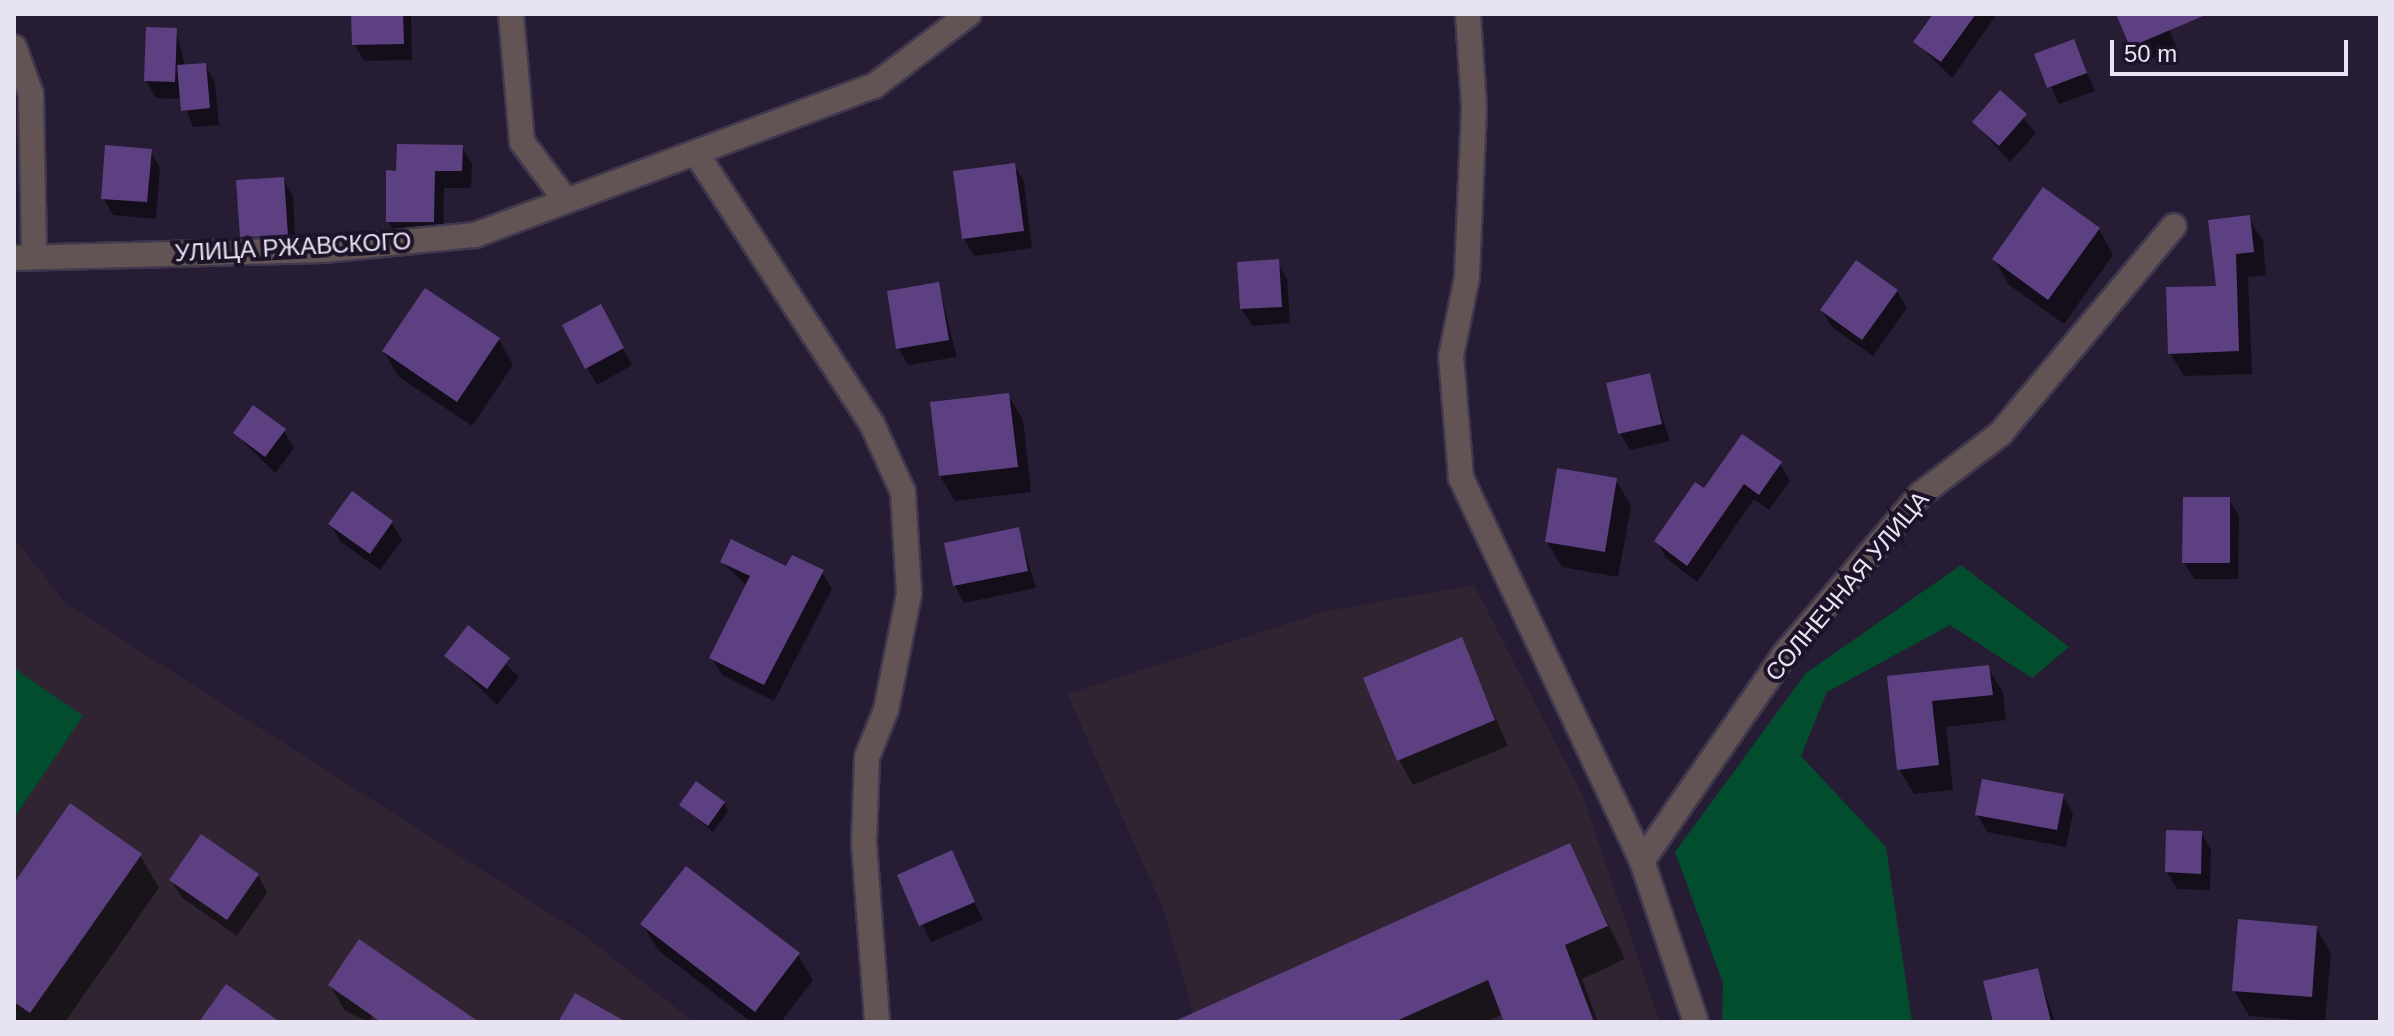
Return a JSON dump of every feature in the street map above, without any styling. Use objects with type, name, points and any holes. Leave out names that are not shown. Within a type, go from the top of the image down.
[{"type":"street","points":[[511,14],[522,142],[564,198]]},
{"type":"street","name":"УЛИЦА РЖАВСКОГО","points":[[24,258],[383,246],[475,235],[564,198],[698,156],[874,86],[969,14]]},
{"type":"street","points":[[1468,14],[1474,108],[1467,277],[1451,356],[1461,478],[1642,861],[1696,1022]]},
{"type":"street","points":[[14,47],[31,94],[24,258]]},
{"type":"street","points":[[698,156],[872,424],[903,492],[909,594],[886,710],[867,757],[864,843],[877,1022]]},
{"type":"street","name":"СОЛНЕЧНАЯ УЛИЦА","points":[[1642,861],[1784,655],[1921,494],[2000,434],[2174,226]]},
{"type":"shaded area","points":[[14,538],[65,603],[582,934],[694,1022],[14,1022]]},
{"type":"shaded area","points":[[1474,585],[1582,794],[1660,1022],[1196,1022],[1163,908],[1067,694],[1327,611]]},
{"type":"green space","points":[[1961,565],[2069,647],[2032,678],[1950,625],[1827,692],[1801,756],[1886,847],[1912,1022],[1722,1022],[1723,983],[1675,852],[1806,673]]},
{"type":"green space","points":[[14,668],[83,716],[14,818]]},
{"type":"building","points":[[351,14],[403,14],[404,44],[352,45]]},
{"type":"building","points":[[1933,14],[1976,14],[1941,62],[1913,42]]},
{"type":"building","points":[[2116,14],[2208,14],[2130,47]]},
{"type":"building","points":[[146,27],[177,28],[175,82],[144,81]]},
{"type":"building","points":[[2074,39],[2087,73],[2047,88],[2034,54]]},
{"type":"building","points":[[206,63],[210,108],[181,111],[177,65]]},
{"type":"building","points":[[2000,90],[2027,114],[1999,146],[1972,122]]},
{"type":"building","points":[[397,144],[463,145],[462,171],[435,171],[434,222],[386,222],[386,170],[396,171]]},
{"type":"building","points":[[105,145],[152,149],[147,202],[101,199]]},
{"type":"building","points":[[1015,163],[1024,231],[962,239],[953,171]]},
{"type":"building","points":[[284,177],[288,236],[240,237],[236,180]]},
{"type":"building","points":[[2043,187],[2100,228],[2048,300],[1992,259]]},
{"type":"building","points":[[2250,215],[2254,252],[2236,254],[2239,351],[2168,354],[2166,287],[2216,286],[2208,220]]},
{"type":"building","points":[[1279,259],[1282,307],[1240,309],[1237,262]]},
{"type":"building","points":[[1856,260],[1898,290],[1862,340],[1820,310]]},
{"type":"building","points":[[939,282],[949,340],[896,349],[887,291]]},
{"type":"building","points":[[425,288],[500,338],[457,402],[382,351]]},
{"type":"building","points":[[601,304],[624,348],[585,369],[562,325]]},
{"type":"building","points":[[1650,373],[1662,424],[1618,434],[1606,383]]},
{"type":"building","points":[[1009,393],[1018,467],[939,476],[930,402]]},
{"type":"building","points":[[253,405],[286,429],[265,457],[233,433]]},
{"type":"building","points":[[1742,434],[1782,462],[1759,495],[1744,484],[1687,566],[1654,541],[1695,482],[1704,488]]},
{"type":"building","points":[[1557,468],[1617,478],[1605,552],[1545,542]]},
{"type":"building","points":[[352,491],[393,521],[370,554],[328,524]]},
{"type":"building","points":[[2183,497],[2230,497],[2230,563],[2182,563]]},
{"type":"building","points":[[1019,527],[1028,571],[953,586],[944,543]]},
{"type":"building","points":[[731,539],[786,566],[792,555],[824,570],[764,685],[709,658],[750,576],[720,562]]},
{"type":"building","points":[[468,625],[510,658],[487,689],[444,656]]},
{"type":"building","points":[[1462,637],[1495,720],[1397,761],[1363,678]]},
{"type":"building","points":[[1989,665],[1993,695],[1932,701],[1939,765],[1897,770],[1887,676]]},
{"type":"building","points":[[1982,779],[2064,794],[2057,830],[1975,815]]},
{"type":"building","points":[[696,781],[725,802],[708,826],[679,805]]},
{"type":"building","points":[[70,803],[142,854],[30,1013],[14,1002],[14,883]]},
{"type":"building","points":[[2166,830],[2202,831],[2201,874],[2165,872]]},
{"type":"building","points":[[201,834],[259,874],[227,920],[169,880]]},
{"type":"building","points":[[1570,843],[1608,926],[1565,945],[1594,1022],[1504,1022],[1488,980],[1394,1022],[1173,1022]]},
{"type":"building","points":[[952,850],[975,902],[919,926],[897,875]]},
{"type":"building","points":[[686,866],[800,953],[755,1012],[640,924]]},
{"type":"building","points":[[2238,919],[2317,926],[2312,997],[2232,991]]},
{"type":"building","points":[[359,939],[479,1022],[381,1022],[328,985]]},
{"type":"building","points":[[2038,968],[2051,1022],[1993,1022],[1983,981]]},
{"type":"building","points":[[226,984],[280,1022],[199,1022]]},
{"type":"building","points":[[575,993],[626,1022],[558,1022]]}]
